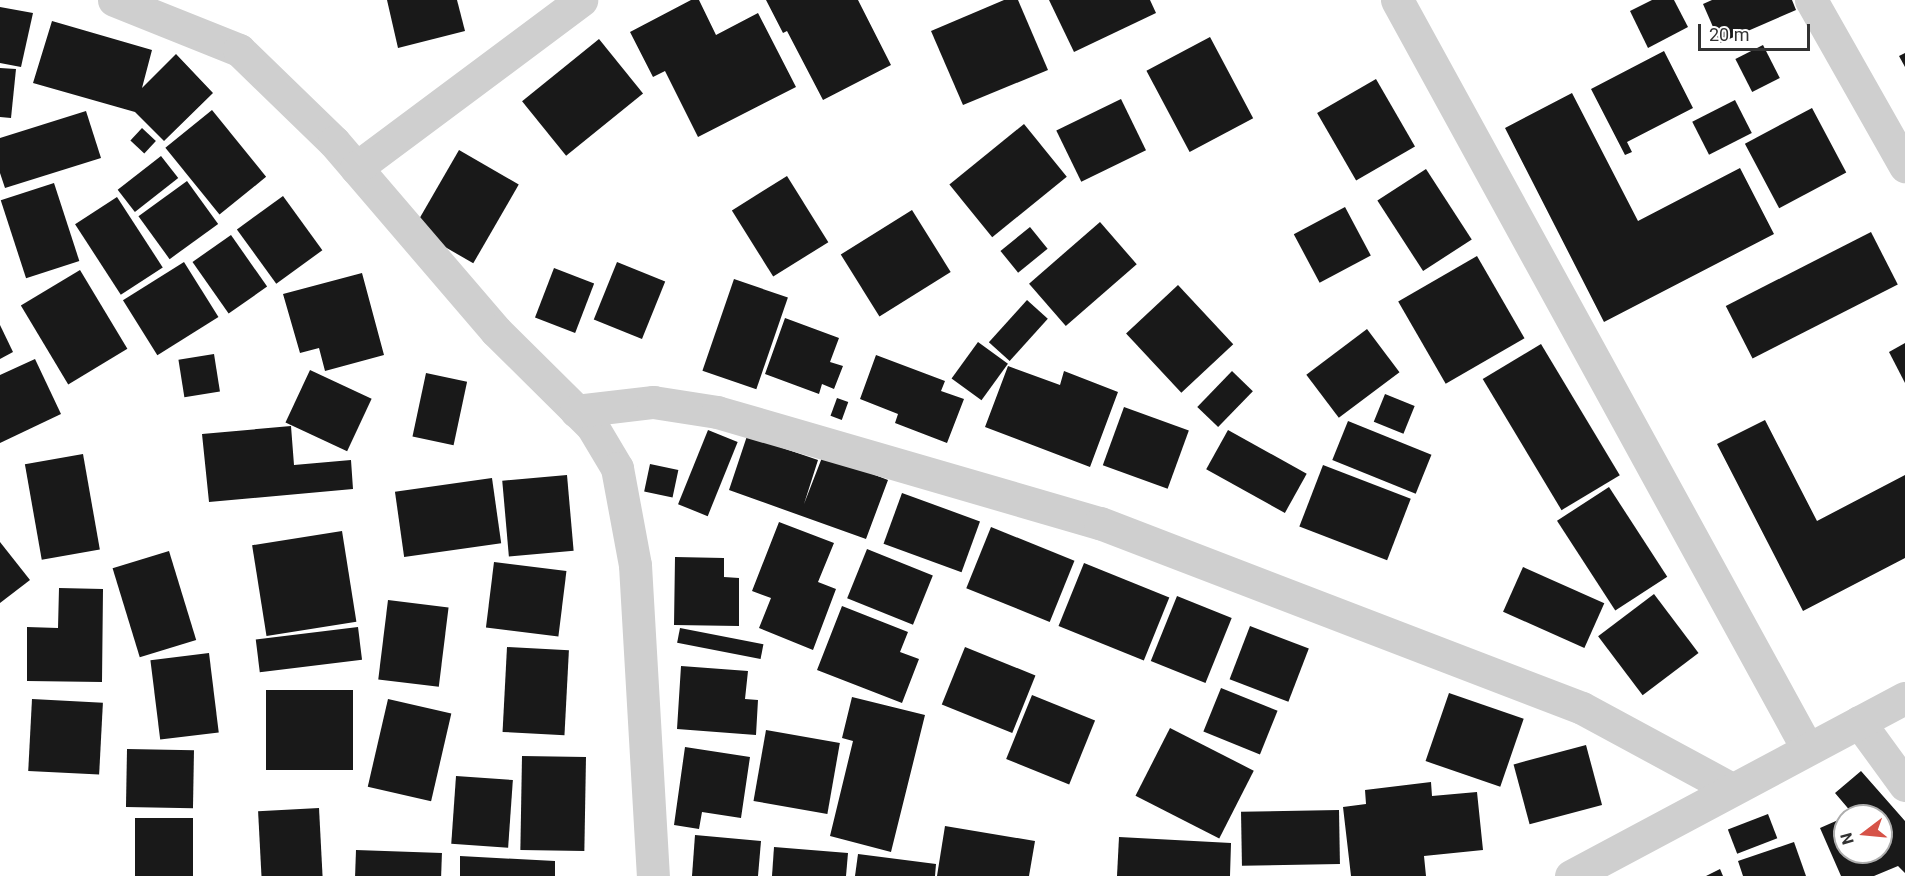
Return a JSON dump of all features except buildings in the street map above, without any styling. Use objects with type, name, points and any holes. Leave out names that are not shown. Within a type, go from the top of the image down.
[{"type":"street","points":[[114,0],[239,51],[334,142],[496,331],[592,426],[617,468],[635,565],[653,876]]},
{"type":"street","points":[[356,168],[581,0]]},
{"type":"street","points":[[1397,0],[1807,748]]},
{"type":"street","points":[[1811,0],[1905,166]]},
{"type":"street","points":[[576,411],[653,402],[717,412],[1100,523],[1582,708],[1730,788]]},
{"type":"street","points":[[1571,876],[1730,788],[1905,698]]},
{"type":"street","points":[[1859,722],[1905,785]]}]
